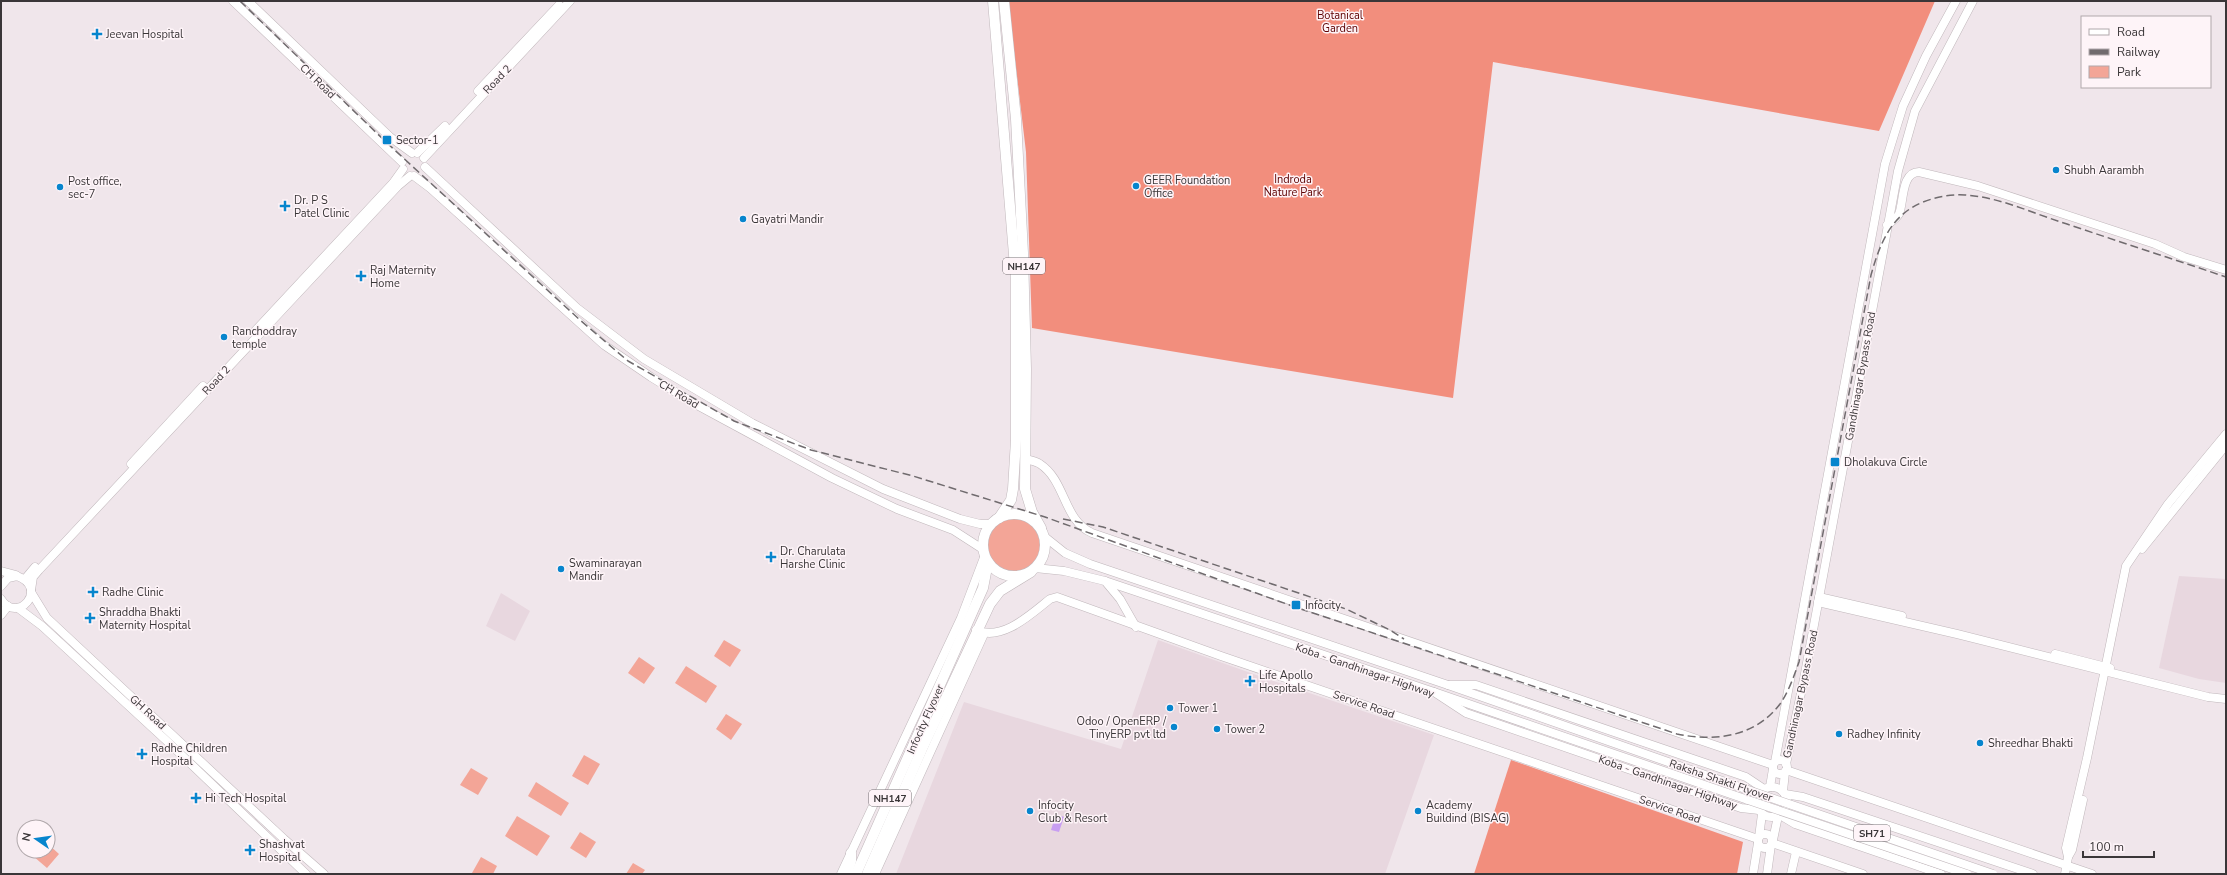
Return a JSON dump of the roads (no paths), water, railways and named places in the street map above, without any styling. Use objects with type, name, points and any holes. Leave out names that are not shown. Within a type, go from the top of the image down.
[{"type":"highway","name":"NH147","points":[[986,556],[986,532],[1011,500],[1014,484],[1016,440],[1016,279],[992,1]]},
{"type":"highway","name":"NH147","points":[[1004,1],[1016,118],[1024,253],[1026,369],[1024,489],[1027,501],[1043,533]]},
{"type":"highway","points":[[986,556],[992,568],[1011,576],[1021,576],[1033,570],[1043,557],[1043,533],[1035,521],[1017,514],[995,521]]},
{"type":"highway","name":"Infocity Flyover","points":[[867,874],[984,588],[986,556]]},
{"type":"highway","name":"NH147","points":[[980,632],[990,604],[1000,591],[1033,570]]},
{"type":"highway","name":"Infocity Flyover","points":[[851,872],[928,724],[980,632]]},
{"type":"highway","points":[[851,853],[851,872]]},
{"type":"street","name":"CH Road","points":[[233,1],[402,165]]},
{"type":"street","name":"CH Road","points":[[248,1],[390,137],[418,155]]},
{"type":"street","name":"Road 2","points":[[418,155],[563,1]]},
{"type":"street","name":"Road 2","points":[[418,155],[570,1]]},
{"type":"street","name":"Gandhinagar Bypass Road","points":[[1767,788],[1774,765],[1885,164],[1903,106],[1926,56],[1956,1]]},
{"type":"street","name":"Gandhinagar Bypass Road","points":[[1784,792],[1786,768],[1819,600],[1887,225],[1905,140],[1915,111],[1973,1]]},
{"type":"street","points":[[418,155],[425,167],[422,172],[412,176],[402,165],[406,156],[418,155]]},
{"type":"street","name":"Road 2","points":[[1,586],[8,578],[21,577],[392,183],[402,165]]},
{"type":"street","name":"CH Road","points":[[425,167],[577,308],[604,330],[650,362],[752,423],[882,490],[960,519],[980,524],[995,521]]},
{"type":"street","points":[[1887,225],[1898,215],[1909,177],[1914,172],[1919,172],[1978,186],[2155,244],[2184,257],[2226,270]]},
{"type":"street","name":"CH Road","points":[[412,176],[430,188],[604,345],[651,377],[695,404],[832,478],[897,509],[953,530],[986,556]]},
{"type":"street","name":"Road 2","points":[[18,608],[28,602],[33,577],[39,570],[398,186],[412,176]]},
{"type":"street","points":[[2065,874],[2067,861],[2074,842],[2107,670],[2122,582],[2131,557],[2168,504],[2226,434]]},
{"type":"street","points":[[2107,670],[2127,580],[2135,559],[2226,445]]},
{"type":"street","points":[[1025,459],[1039,463],[1047,470],[1062,493],[1075,521],[1083,529],[1092,533],[1774,765],[1779,774],[1786,768]]},
{"type":"street","name":"Koba - Gandhinagar Highway","points":[[1043,533],[1076,559],[1448,685],[1476,684],[1546,707],[1746,778],[1767,788]]},
{"type":"street","points":[[841,874],[879,798],[962,618],[986,556]]},
{"type":"street","name":"Koba - Gandhinagar Highway","points":[[1033,570],[1078,574],[1105,581],[1434,692],[1466,713],[1741,808],[1760,812]]},
{"type":"street","points":[[1,571],[21,577]]},
{"type":"street","name":"GH Road","points":[[21,577],[47,618],[284,839],[324,874]]},
{"type":"street","points":[[1105,581],[1122,602],[1136,627]]},
{"type":"street","name":"Service Road","points":[[980,632],[993,633],[1012,626],[1050,599],[1057,597],[1136,627],[1759,839]]},
{"type":"street","points":[[1,599],[8,606],[18,608]]},
{"type":"street","points":[[1819,600],[2107,670],[2208,692],[2226,694]]},
{"type":"street","points":[[1109,617],[1118,614],[1122,602]]},
{"type":"street","points":[[1,615],[8,606]]},
{"type":"street","name":"GH Road","points":[[18,608],[42,626],[169,743],[306,874]]},
{"type":"street","points":[[876,874],[980,632]]},
{"type":"street","points":[[2107,670],[2208,698],[2226,699]]},
{"type":"street","name":"Raksha Shakti Flyover","points":[[1448,685],[1473,695],[1993,874]]},
{"type":"street","name":"Raksha Shakti Flyover","points":[[1434,692],[1967,874]]},
{"type":"street","points":[[1774,765],[1781,760],[1786,768],[2067,861],[2092,874]]},
{"type":"street","points":[[1753,874],[1759,839],[1760,812],[1758,797],[1767,788],[1803,796],[2033,874]]},
{"type":"street","points":[[1767,874],[1772,843],[1779,816],[1787,806],[1784,792]]},
{"type":"street","points":[[1760,812],[1769,817],[1779,816],[1795,824],[1941,874]]},
{"type":"street","points":[[1759,839],[1766,834],[1770,835],[1772,843]]},
{"type":"street","points":[[1759,839],[1763,848],[1772,843],[1863,874]]},
{"type":"street","points":[[1791,874],[1796,852]]},
{"type":"railway","points":[[240,1],[387,143],[580,320],[628,361],[734,421],[811,450],[913,476],[1045,517],[1295,607],[1677,734],[1691,736],[1720,737],[1746,730],[1759,724],[1780,704],[1791,683],[1799,662],[1871,275],[1878,252],[1888,231],[1903,214],[1923,202],[1938,197],[1949,195],[1978,196],[2017,206],[2226,277]]},
{"type":"railway","points":[[1063,519],[1103,527],[1346,609],[1390,630],[1404,639]]},
{"type":"place","name":"Jeevan Hospital","points":[[97,34]]},
{"type":"place","name":"Sector-1","points":[[387,140]]},
{"type":"place","name":"Shubh Aarambh","points":[[2056,170]]},
{"type":"place","name":"GEER Foundation Office","points":[[1136,186]]},
{"type":"place","name":"Post office, sec-7","points":[[60,187]]},
{"type":"place","name":"Dr. P S Patel Clinic","points":[[285,206]]},
{"type":"place","name":"Gayatri Mandir","points":[[743,219]]},
{"type":"place","name":"Raj Maternity Home","points":[[361,276]]},
{"type":"place","name":"Ranchoddray temple","points":[[224,337]]},
{"type":"place","name":"Dholakuva Circle","points":[[1835,462]]},
{"type":"place","name":"Dr. Charulata Harshe Clinic","points":[[771,557]]},
{"type":"place","name":"Swaminarayan Mandir","points":[[561,569]]},
{"type":"place","name":"Radhe Clinic","points":[[93,592]]},
{"type":"place","name":"Infocity","points":[[1296,605]]},
{"type":"place","name":"Shraddha Bhakti Maternity Hospital","points":[[90,618]]},
{"type":"place","name":"Life Apollo Hospitals","points":[[1250,681]]},
{"type":"place","name":"Tower 1","points":[[1170,708]]},
{"type":"place","name":"Odoo / OpenERP / TinyERP pvt ltd","points":[[1174,727]]},
{"type":"place","name":"Tower 2","points":[[1217,729]]},
{"type":"place","name":"Radhey Infinity","points":[[1839,734]]},
{"type":"place","name":"Shreedhar Bhakti","points":[[1980,743]]},
{"type":"place","name":"Radhe Children Hospital","points":[[142,754]]},
{"type":"place","name":"Hi Tech Hospital","points":[[196,798]]},
{"type":"place","name":"Infocity Club & Resort","points":[[1030,811]]},
{"type":"place","name":"Academy Buildind (BISAG)","points":[[1418,811]]},
{"type":"place","name":"Shashvat Hospital","points":[[250,850]]},
{"type":"park label","name":"Botanical Garden","points":[[1340,21]]},
{"type":"park label","name":"Indroda Nature Park","points":[[1293,185]]}]
